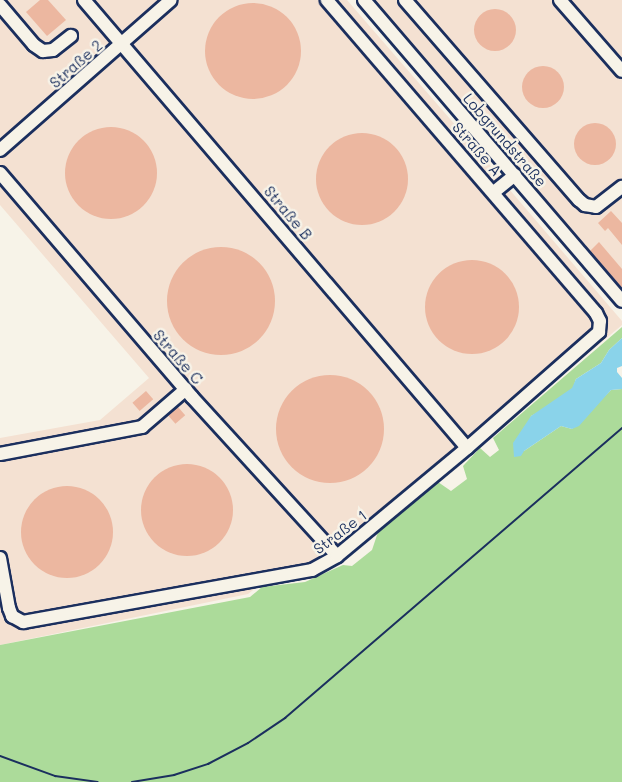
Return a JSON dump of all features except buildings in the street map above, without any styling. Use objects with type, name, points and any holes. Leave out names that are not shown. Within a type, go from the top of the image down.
[{"type":"street","name":"Straße B","points":[[84,0],[467,448]]},
{"type":"street","name":"Straße 2","points":[[0,150],[171,0]]},
{"type":"street","name":"Straße A","points":[[327,0],[494,192],[600,321]]},
{"type":"street","name":"Lobgrundstraße","points":[[364,0],[622,300]]},
{"type":"street","points":[[405,0],[579,200],[585,205],[596,207],[622,188]]},
{"type":"street","points":[[560,0],[622,71]]},
{"type":"street","points":[[0,5],[34,45],[43,51],[53,50],[70,36]]},
{"type":"street","name":"Straße C","points":[[0,173],[186,389],[337,556]]},
{"type":"street","points":[[494,192],[515,175]]},
{"type":"street","name":"Straße 1","points":[[0,558],[9,608],[12,616],[23,622],[312,570],[337,556],[593,340],[599,332],[600,321]]},
{"type":"street","points":[[0,454],[142,427],[186,389]]},
{"type":"shaded area","points":[[0,0],[347,0],[502,179],[506,189],[509,189],[622,321],[622,325],[337,564],[312,575],[261,584],[248,594],[0,645],[0,438],[100,420],[149,378],[0,205]]},
{"type":"shaded area","points":[[373,0],[622,0],[622,291],[619,288]]},
{"type":"green space","points":[[622,327],[622,338],[609,350],[601,363],[576,379],[573,388],[548,407],[531,416],[524,451],[561,426],[572,429],[611,390],[622,389],[622,782],[0,782],[0,645],[250,597],[262,587],[305,582],[343,565],[352,566],[372,550],[378,532],[438,482],[451,491],[467,479],[463,466],[480,448],[490,457],[499,450],[493,438]]},
{"type":"water","points":[[622,338],[622,366],[617,368],[617,372],[622,378],[622,389],[611,390],[579,426],[572,429],[561,426],[524,451],[521,456],[514,457],[513,443],[531,416],[572,388],[576,379],[601,363],[609,350]]},
{"type":"railway","points":[[132,782],[174,775],[208,764],[248,743],[285,718],[622,428]]},
{"type":"railway","points":[[0,756],[55,776],[98,782]]}]
